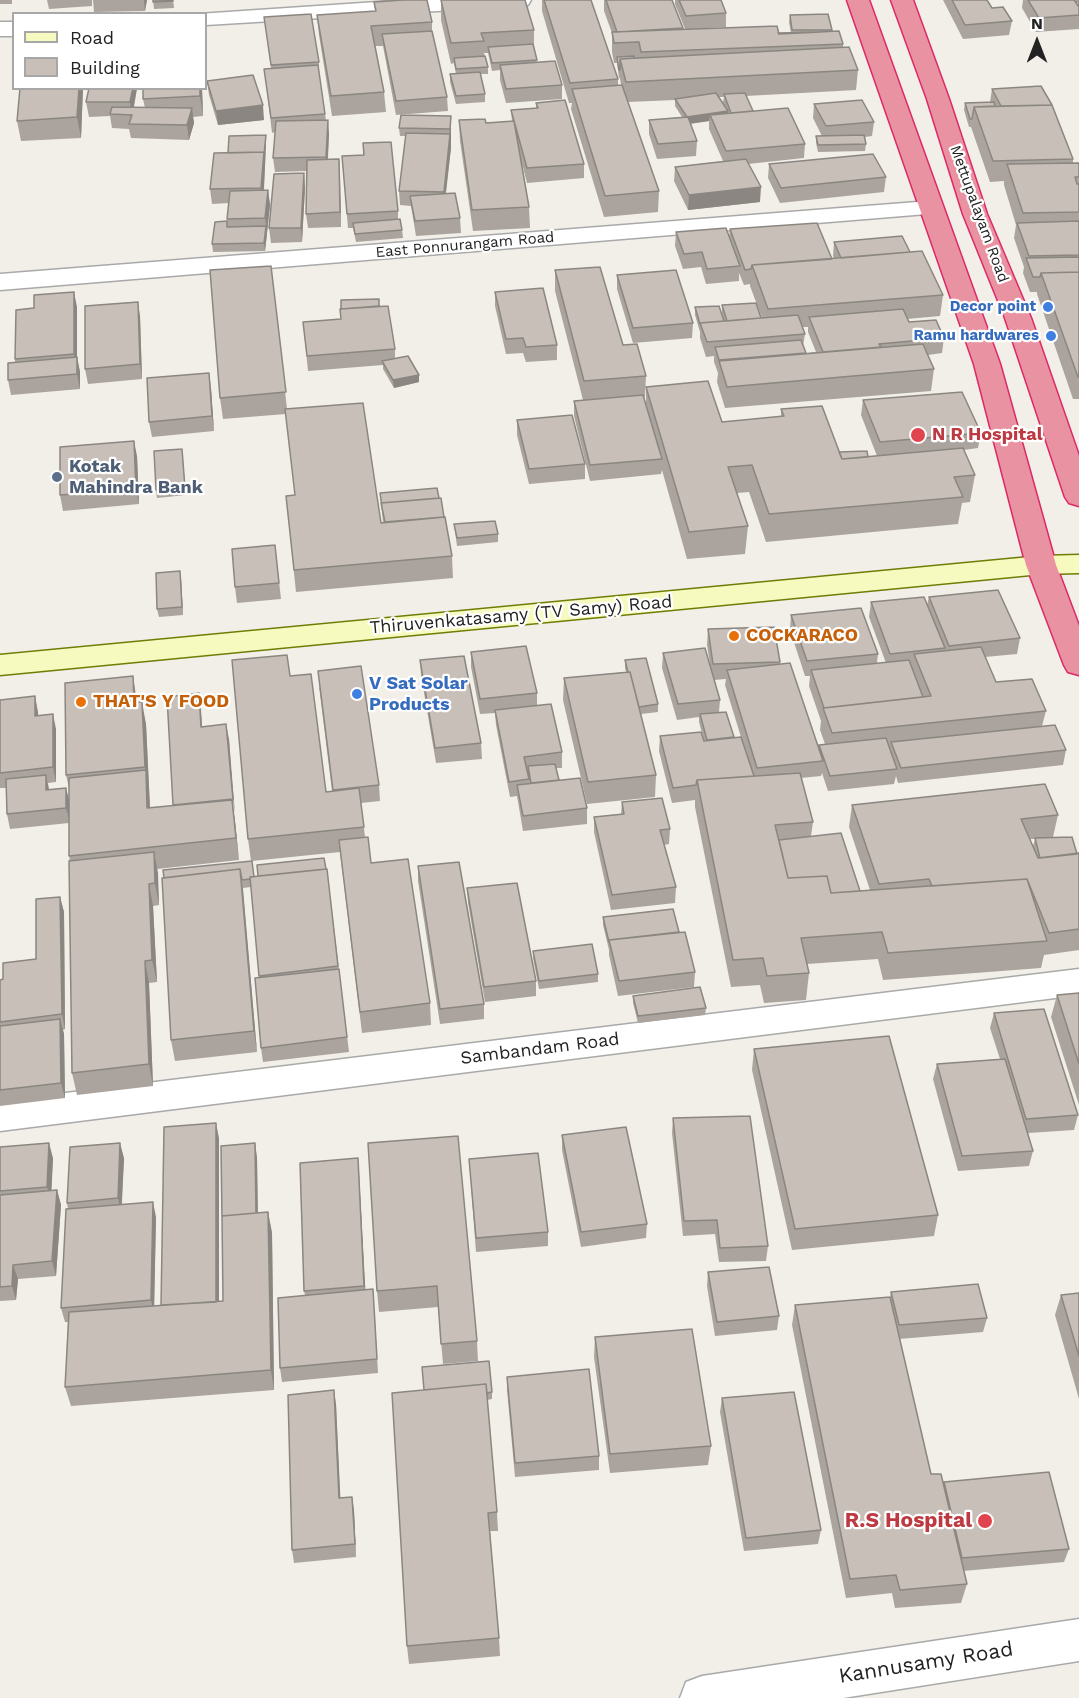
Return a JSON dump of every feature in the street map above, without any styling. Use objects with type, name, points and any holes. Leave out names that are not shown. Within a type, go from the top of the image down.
[{"type":"highway","points":[[858,0],[987,364],[1041,565],[1079,665]]},
{"type":"highway","name":"Mettupalayam Road","points":[[902,0],[938,99],[975,214],[1018,318],[1079,496]]},
{"type":"main road","name":"Thiruvenkatasamy (TV Samy) Road","points":[[0,665],[1041,565],[1079,564]]},
{"type":"street","points":[[207,18],[520,0]]},
{"type":"street","name":"East Ponnurangam Road","points":[[0,282],[930,208]]},
{"type":"street","name":"Sambandam Road","points":[[0,1116],[1079,982]]},
{"type":"street","name":"Kannusamy Road","points":[[702,1698],[1079,1640]]},
{"type":"building","points":[[153,0],[173,0],[173,1],[153,2]]},
{"type":"building","points":[[427,0],[432,22],[371,26],[384,92],[331,96],[317,15],[376,11],[374,2]]},
{"type":"building","points":[[441,0],[525,0],[534,30],[481,33],[484,41],[451,43]]},
{"type":"building","points":[[544,0],[591,0],[618,79],[570,83]]},
{"type":"building","points":[[606,0],[672,0],[683,28],[617,32]]},
{"type":"building","points":[[679,0],[721,0],[726,13],[686,16]]},
{"type":"building","points":[[952,0],[987,0],[992,8],[1003,7],[1012,21],[965,25]]},
{"type":"building","points":[[1028,0],[1074,0],[1079,7],[1079,15],[1039,18]]},
{"type":"building","points":[[311,14],[319,62],[271,65],[264,17]]},
{"type":"building","points":[[828,14],[832,30],[792,30],[790,15]]},
{"type":"building","points":[[777,26],[779,34],[839,31],[843,44],[641,52],[639,42],[614,43],[612,32]]},
{"type":"building","points":[[432,31],[447,97],[396,101],[382,34]]},
{"type":"building","points":[[533,44],[537,60],[492,63],[488,47]]},
{"type":"building","points":[[849,47],[858,70],[626,82],[620,59]]},
{"type":"building","points":[[485,56],[488,67],[456,69],[454,58]]},
{"type":"building","points":[[634,56],[634,58],[620,59],[619,70],[617,57]]},
{"type":"building","points":[[555,61],[562,85],[506,89],[500,65]]},
{"type":"building","points":[[318,65],[325,114],[271,118],[264,69]]},
{"type":"building","points":[[480,72],[485,94],[456,96],[450,74]]},
{"type":"building","points":[[253,75],[263,105],[216,111],[207,81]]},
{"type":"building","points":[[622,85],[659,191],[605,196],[572,89]]},
{"type":"building","points":[[1041,86],[1052,105],[1001,106],[992,89]]},
{"type":"building","points":[[20,90],[79,90],[77,117],[17,121]]},
{"type":"building","points":[[89,90],[133,90],[130,102],[86,102]]},
{"type":"building","points":[[143,90],[200,90],[200,96],[143,99]]},
{"type":"building","points":[[716,93],[728,111],[687,117],[675,99]]},
{"type":"building","points":[[745,93],[753,111],[731,113],[724,94]]},
{"type":"building","points":[[565,100],[584,164],[527,168],[511,110],[538,108],[536,103]]},
{"type":"building","points":[[862,100],[874,122],[826,126],[814,104]]},
{"type":"building","points":[[994,102],[995,106],[974,107],[972,119],[970,119],[965,103]]},
{"type":"building","points":[[1052,105],[1073,159],[993,161],[974,107]]},
{"type":"building","points":[[112,107],[192,108],[187,125],[129,124],[132,115],[110,114]]},
{"type":"building","points":[[788,108],[805,144],[726,151],[710,115]]},
{"type":"building","points":[[401,115],[451,116],[450,129],[399,128]]},
{"type":"building","points":[[688,117],[697,141],[658,144],[649,120]]},
{"type":"building","points":[[485,119],[486,123],[514,121],[529,207],[472,210],[459,120]]},
{"type":"building","points":[[328,120],[326,157],[273,158],[276,121]]},
{"type":"building","points":[[406,133],[450,134],[444,192],[399,191]]},
{"type":"building","points":[[266,135],[264,154],[264,152],[228,153],[229,136]]},
{"type":"building","points":[[864,135],[866,144],[818,145],[816,136]]},
{"type":"building","points":[[391,142],[398,211],[347,214],[342,156],[364,155],[363,143]]},
{"type":"building","points":[[264,152],[261,188],[210,189],[214,153]]},
{"type":"building","points":[[873,154],[886,177],[781,188],[769,164]]},
{"type":"building","points":[[339,159],[340,212],[306,214],[307,160]]},
{"type":"building","points":[[746,159],[761,187],[689,195],[675,167]]},
{"type":"building","points":[[1079,163],[1079,177],[1075,177],[1079,184],[1079,212],[1023,213],[1007,164]]},
{"type":"building","points":[[304,173],[301,228],[269,228],[274,174]]},
{"type":"building","points":[[268,190],[265,218],[227,219],[230,191]]},
{"type":"building","points":[[455,193],[460,218],[415,221],[410,196]]},
{"type":"building","points":[[400,219],[402,230],[355,234],[353,223]]},
{"type":"building","points":[[227,221],[227,227],[266,226],[264,243],[212,244],[215,222]]},
{"type":"building","points":[[1079,221],[1079,255],[1029,256],[1017,223]]},
{"type":"building","points":[[817,223],[832,259],[752,265],[751,269],[745,270],[730,229]]},
{"type":"building","points":[[726,228],[740,266],[707,269],[702,252],[684,254],[676,232]]},
{"type":"building","points":[[902,236],[910,252],[841,258],[834,242]]},
{"type":"building","points":[[922,251],[943,295],[768,309],[752,265]]},
{"type":"building","points":[[1079,257],[1079,272],[1041,273],[1040,277],[1033,277],[1026,258]]},
{"type":"building","points":[[271,266],[286,392],[220,398],[210,270]]},
{"type":"building","points":[[600,267],[623,345],[637,344],[646,376],[584,381],[555,270]]},
{"type":"building","points":[[676,270],[693,323],[633,328],[617,275]]},
{"type":"building","points":[[1079,272],[1079,377],[1078,377],[1041,273]]},
{"type":"building","points":[[543,288],[557,345],[526,347],[523,338],[506,339],[495,292]]},
{"type":"building","points":[[74,292],[74,354],[15,359],[16,310],[34,308],[34,295]]},
{"type":"building","points":[[379,299],[379,306],[341,309],[341,300]]},
{"type":"building","points":[[138,302],[140,364],[85,369],[85,306]]},
{"type":"building","points":[[756,303],[761,318],[727,321],[722,305]]},
{"type":"building","points":[[388,306],[395,349],[307,356],[303,322],[341,319],[340,309]]},
{"type":"building","points":[[719,306],[724,321],[700,324],[695,307]]},
{"type":"building","points":[[903,309],[909,322],[936,320],[944,338],[823,352],[809,317]]},
{"type":"building","points":[[798,315],[805,334],[707,342],[700,323]]},
{"type":"building","points":[[801,340],[806,353],[719,360],[715,347]]},
{"type":"building","points":[[923,344],[934,369],[727,387],[719,361]]},
{"type":"building","points":[[408,356],[419,375],[393,380],[382,361]]},
{"type":"building","points":[[77,357],[77,374],[8,380],[8,363]]},
{"type":"building","points":[[209,373],[212,416],[149,422],[147,378]]},
{"type":"building","points":[[708,381],[722,422],[784,416],[781,409],[822,406],[842,459],[963,448],[975,475],[954,477],[963,497],[769,514],[752,465],[728,467],[748,526],[689,532],[646,387]]},
{"type":"building","points":[[962,392],[981,433],[880,442],[863,400]]},
{"type":"building","points":[[643,395],[662,459],[590,465],[574,401]]},
{"type":"building","points":[[363,403],[381,523],[445,517],[452,556],[294,570],[286,496],[295,495],[285,409]]},
{"type":"building","points":[[572,415],[585,464],[529,469],[517,420]]},
{"type":"building","points":[[134,441],[136,489],[60,495],[60,447]]},
{"type":"building","points":[[182,449],[185,488],[156,490],[154,451]]},
{"type":"building","points":[[867,451],[868,457],[842,459],[839,452]]},
{"type":"building","points":[[437,488],[439,498],[381,503],[380,493]]},
{"type":"building","points":[[441,498],[444,517],[385,522],[381,503]]},
{"type":"building","points":[[495,521],[498,534],[457,538],[454,524]]},
{"type":"building","points":[[275,545],[279,583],[235,587],[232,549]]},
{"type":"building","points":[[180,571],[182,607],[157,609],[156,573]]},
{"type":"building","points":[[998,590],[1020,638],[949,646],[929,597]]},
{"type":"building","points":[[924,597],[945,648],[890,654],[871,602]]},
{"type":"building","points":[[861,608],[878,654],[807,661],[791,615]]},
{"type":"building","points":[[774,627],[780,662],[713,664],[708,629]]},
{"type":"building","points":[[526,646],[537,693],[480,699],[471,652]]},
{"type":"building","points":[[981,647],[996,682],[1032,679],[1046,711],[832,733],[823,708],[931,696],[914,654]]},
{"type":"building","points":[[705,648],[720,700],[678,704],[663,653]]},
{"type":"building","points":[[287,655],[290,676],[311,674],[326,792],[359,788],[364,827],[248,839],[232,660]]},
{"type":"building","points":[[464,656],[481,743],[435,748],[420,660]]},
{"type":"building","points":[[646,658],[658,704],[639,707],[625,660]]},
{"type":"building","points":[[909,660],[923,697],[824,708],[811,670]]},
{"type":"building","points":[[790,663],[823,761],[757,768],[727,670]]},
{"type":"building","points":[[361,666],[379,785],[333,790],[318,671]]},
{"type":"building","points":[[630,672],[656,775],[588,782],[564,678]]},
{"type":"building","points":[[133,676],[134,702],[142,702],[145,767],[66,775],[65,683]]},
{"type":"building","points":[[199,693],[201,727],[226,724],[233,799],[173,805],[167,697]]},
{"type":"building","points":[[35,696],[35,716],[53,714],[53,767],[0,773],[0,700]]},
{"type":"building","points":[[551,704],[562,752],[524,757],[529,779],[509,782],[495,710]]},
{"type":"building","points":[[726,712],[734,737],[707,740],[700,714]]},
{"type":"building","points":[[1055,725],[1066,750],[901,768],[891,742]]},
{"type":"building","points":[[701,732],[704,741],[741,737],[754,776],[697,780],[696,785],[673,788],[660,736]]},
{"type":"building","points":[[886,738],[897,769],[830,776],[819,745]]},
{"type":"building","points":[[555,764],[559,780],[531,783],[528,766]]},
{"type":"building","points":[[146,770],[147,808],[232,800],[236,838],[69,856],[69,778]]},
{"type":"building","points":[[800,773],[813,822],[775,825],[788,878],[827,876],[831,893],[1027,879],[1047,941],[888,953],[882,932],[801,938],[809,973],[767,976],[763,958],[733,960],[697,780]]},
{"type":"building","points":[[46,775],[46,790],[66,788],[66,808],[7,814],[6,779]]},
{"type":"building","points":[[580,778],[587,808],[523,816],[517,785]]},
{"type":"building","points":[[1045,784],[1058,815],[1021,819],[1038,858],[1079,853],[1079,929],[1049,933],[1027,879],[932,886],[929,879],[879,884],[852,805]]},
{"type":"building","points":[[662,798],[670,829],[660,830],[676,887],[612,895],[594,817],[624,814],[622,802]]},
{"type":"building","points":[[841,833],[860,891],[831,893],[827,876],[788,878],[779,840]]},
{"type":"building","points":[[368,837],[371,863],[408,859],[430,1003],[360,1012],[339,840]]},
{"type":"building","points":[[1072,837],[1077,854],[1040,858],[1035,838]]},
{"type":"building","points":[[154,852],[155,883],[149,884],[152,960],[145,961],[149,1064],[72,1073],[69,861]]},
{"type":"building","points":[[324,858],[326,869],[258,876],[257,865]]},
{"type":"building","points":[[252,861],[254,877],[250,879],[242,880],[240,869],[164,878],[163,870]]},
{"type":"building","points":[[459,862],[484,1004],[440,1009],[418,866]]},
{"type":"building","points":[[240,869],[254,1031],[171,1040],[162,878]]},
{"type":"building","points":[[327,869],[338,966],[259,976],[250,877]]},
{"type":"building","points":[[517,883],[536,981],[484,987],[467,888]]},
{"type":"building","points":[[60,897],[62,1014],[0,1022],[0,980],[3,979],[3,963],[36,959],[36,899]]},
{"type":"building","points":[[673,909],[679,932],[609,940],[609,942],[603,917]]},
{"type":"building","points":[[685,932],[695,972],[619,981],[609,940]]},
{"type":"building","points":[[592,944],[598,974],[539,981],[533,951]]},
{"type":"building","points":[[339,969],[347,1037],[261,1048],[255,978]]},
{"type":"building","points":[[700,987],[706,1008],[638,1016],[633,996]]},
{"type":"building","points":[[1079,993],[1079,1064],[1057,995]]},
{"type":"building","points":[[1044,1009],[1078,1115],[1026,1119],[994,1013]]},
{"type":"building","points":[[60,1019],[61,1083],[0,1090],[0,1026]]},
{"type":"building","points":[[889,1036],[938,1215],[795,1229],[754,1049]]},
{"type":"building","points":[[1005,1059],[1033,1151],[962,1156],[937,1064]]},
{"type":"building","points":[[750,1116],[768,1246],[720,1248],[717,1220],[684,1221],[673,1118]]},
{"type":"building","points":[[216,1123],[216,1302],[161,1305],[164,1127]]},
{"type":"building","points":[[626,1127],[647,1224],[581,1232],[562,1135]]},
{"type":"building","points":[[458,1136],[477,1341],[441,1344],[437,1286],[377,1291],[368,1143]]},
{"type":"building","points":[[49,1143],[47,1187],[0,1191],[0,1147]]},
{"type":"building","points":[[120,1143],[118,1198],[67,1203],[70,1147]]},
{"type":"building","points":[[255,1143],[256,1213],[222,1216],[222,1219],[221,1146]]},
{"type":"building","points":[[538,1153],[548,1232],[476,1238],[469,1159]]},
{"type":"building","points":[[358,1158],[364,1286],[304,1291],[300,1163]]},
{"type":"building","points":[[57,1190],[52,1261],[13,1265],[12,1286],[0,1287],[0,1195]]},
{"type":"building","points":[[153,1202],[151,1300],[61,1308],[66,1209]]},
{"type":"building","points":[[268,1212],[271,1370],[65,1387],[69,1312],[223,1301],[222,1216]]},
{"type":"building","points":[[769,1267],[779,1316],[717,1322],[708,1272]]},
{"type":"building","points":[[978,1284],[987,1318],[899,1325],[891,1292]]},
{"type":"building","points":[[373,1289],[377,1359],[280,1368],[278,1298]]},
{"type":"building","points":[[1079,1293],[1079,1356],[1061,1295]]},
{"type":"building","points":[[890,1297],[931,1474],[941,1474],[967,1584],[900,1590],[896,1575],[850,1579],[795,1305]]},
{"type":"building","points":[[692,1329],[711,1446],[610,1454],[595,1337]]},
{"type":"building","points":[[489,1361],[492,1392],[487,1393],[486,1384],[424,1390],[422,1367]]},
{"type":"building","points":[[589,1369],[599,1456],[515,1463],[507,1377]]},
{"type":"building","points":[[486,1384],[497,1512],[488,1513],[499,1638],[407,1646],[392,1393]]},
{"type":"building","points":[[334,1390],[339,1498],[352,1497],[355,1544],[292,1550],[288,1395]]},
{"type":"building","points":[[794,1392],[821,1530],[746,1538],[722,1398]]},
{"type":"building","points":[[1049,1472],[1069,1549],[962,1558],[944,1482]]},
{"type":"place","name":"Decor point","points":[[1048,307]]},
{"type":"place","name":"Ramu hardwares","points":[[1051,336]]},
{"type":"place","name":"N R Hospital","points":[[918,435]]},
{"type":"place","name":"Kotak Mahindra Bank","points":[[57,477]]},
{"type":"place","name":"COCKARACO","points":[[734,636]]},
{"type":"place","name":"V Sat Solar Products","points":[[357,694]]},
{"type":"place","name":"THAT'S Y FOOD","points":[[81,702]]},
{"type":"place","name":"R.S Hospital","points":[[985,1521]]}]
